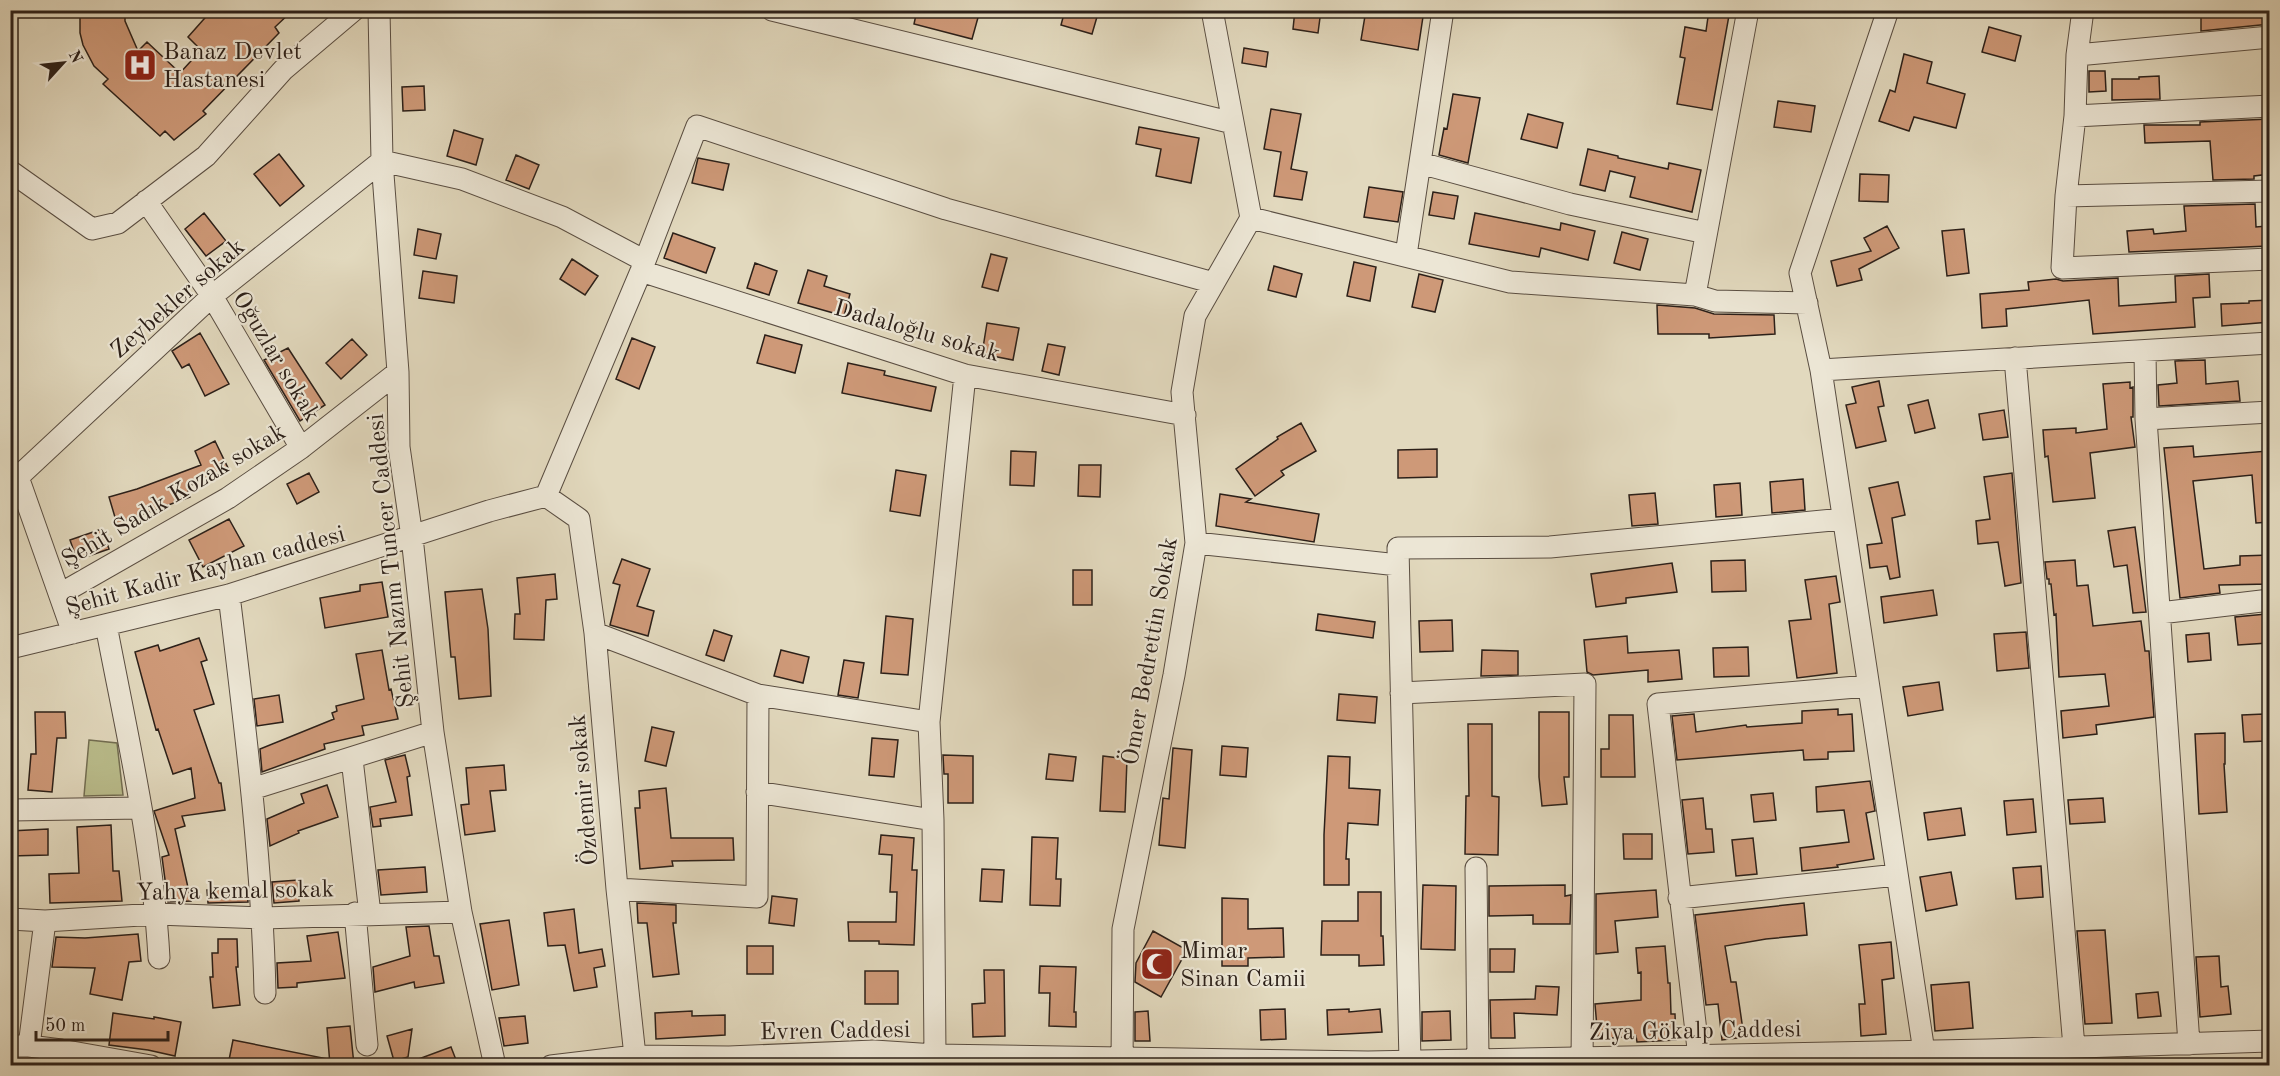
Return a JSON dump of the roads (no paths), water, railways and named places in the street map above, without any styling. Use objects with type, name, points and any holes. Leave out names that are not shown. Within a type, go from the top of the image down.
[{"type":"street","points":[[10,171],[92,229],[118,223],[206,156],[283,70],[354,10]]},
{"type":"street","name":"Şehit Nazım Tuncer Caddesi","points":[[379,10],[382,161],[398,372],[399,447],[412,537],[433,732],[461,912],[495,1065]]},
{"type":"street","points":[[772,10],[1233,123]]},
{"type":"street","points":[[1212,10],[1251,218],[1510,282],[1695,295],[1715,301],[1807,303]]},
{"type":"street","points":[[1406,255],[1443,10]]},
{"type":"street","points":[[1695,295],[1748,10]]},
{"type":"street","points":[[1888,10],[1800,273],[1821,370],[1925,1058]]},
{"type":"street","points":[[2084,10],[2077,55],[2075,116],[2066,196],[2062,268],[2270,259]]},
{"type":"street","points":[[2077,55],[2270,37]]},
{"type":"street","points":[[2075,116],[2270,106]]},
{"type":"street","points":[[546,496],[643,266],[697,126],[946,209],[1214,283]]},
{"type":"street","name":"Dadaloğlu sokak","points":[[382,161],[462,179],[562,217],[643,266],[965,375],[1185,415]]},
{"type":"street","name":"Zeybekler sokak","points":[[14,478],[212,296],[382,161]]},
{"type":"street","points":[[1420,163],[1570,204],[1706,233]]},
{"type":"street","points":[[2066,196],[2270,191]]},
{"type":"street","name":"Oğuzlar sokak","points":[[146,201],[212,296],[301,447]]},
{"type":"street","name":"Ömer Bedrettin Sokak","points":[[1121,1062],[1123,929],[1174,675],[1196,543],[1182,392],[1195,316],[1251,218]]},
{"type":"street","points":[[1821,370],[2270,343]]},
{"type":"street","points":[[2145,351],[2146,419],[2189,1044]]},
{"type":"street","points":[[2015,358],[2074,1047]]},
{"type":"street","name":"Şehit Sadık Kozak sokak","points":[[60,594],[228,498],[301,447],[398,372]]},
{"type":"street","points":[[935,1055],[933,819],[929,722],[965,375]]},
{"type":"street","points":[[2146,419],[2270,412]]},
{"type":"street","points":[[14,478],[73,633]]},
{"type":"street","name":"Özdemir sokak","points":[[546,496],[579,519],[595,633],[617,889],[635,1056]]},
{"type":"street","name":"Şehit Kadir Kayhan caddesi","points":[[10,648],[229,595],[489,511],[546,496]]},
{"type":"street","points":[[1410,1061],[1398,548],[1550,547],[1843,519]]},
{"type":"street","points":[[1196,543],[1398,565]]},
{"type":"street","points":[[229,595],[252,789],[263,918],[265,993]]},
{"type":"street","points":[[2160,613],[2270,600]]},
{"type":"street","points":[[106,625],[141,808],[157,914],[159,958]]},
{"type":"street","points":[[595,633],[758,695],[929,722]]},
{"type":"street","points":[[1401,693],[1585,684],[1582,1062]]},
{"type":"street","points":[[1699,1060],[1658,704],[1868,686]]},
{"type":"street","points":[[617,889],[757,897],[758,695]]},
{"type":"street","points":[[252,789],[433,732]]},
{"type":"street","points":[[352,759],[362,914],[367,1045]]},
{"type":"street","points":[[757,792],[933,819]]},
{"type":"street","points":[[10,810],[141,808]]},
{"type":"street","points":[[1476,868],[1478,1060]]},
{"type":"street","points":[[1679,898],[1897,876]]},
{"type":"street","name":"Yahya kemal sokak","points":[[10,920],[45,921],[157,914],[263,918],[461,912]]},
{"type":"street","points":[[45,921],[20,1046],[60,1058],[148,1065]]},
{"type":"street","name":"Ziya Gökalp Caddesi","points":[[1121,1062],[1368,1064],[1478,1060],[1582,1062],[1925,1058],[2074,1047],[2270,1041]]},
{"type":"street","name":"Evren Caddesi","points":[[550,1065],[635,1056],[729,1061],[855,1059],[874,1051],[1121,1062]]},
{"type":"place","name":"Banaz Devlet Hastanesi","points":[[140,65]]},
{"type":"place","name":"Mimar Sinan Camii","points":[[1157,964]]}]
